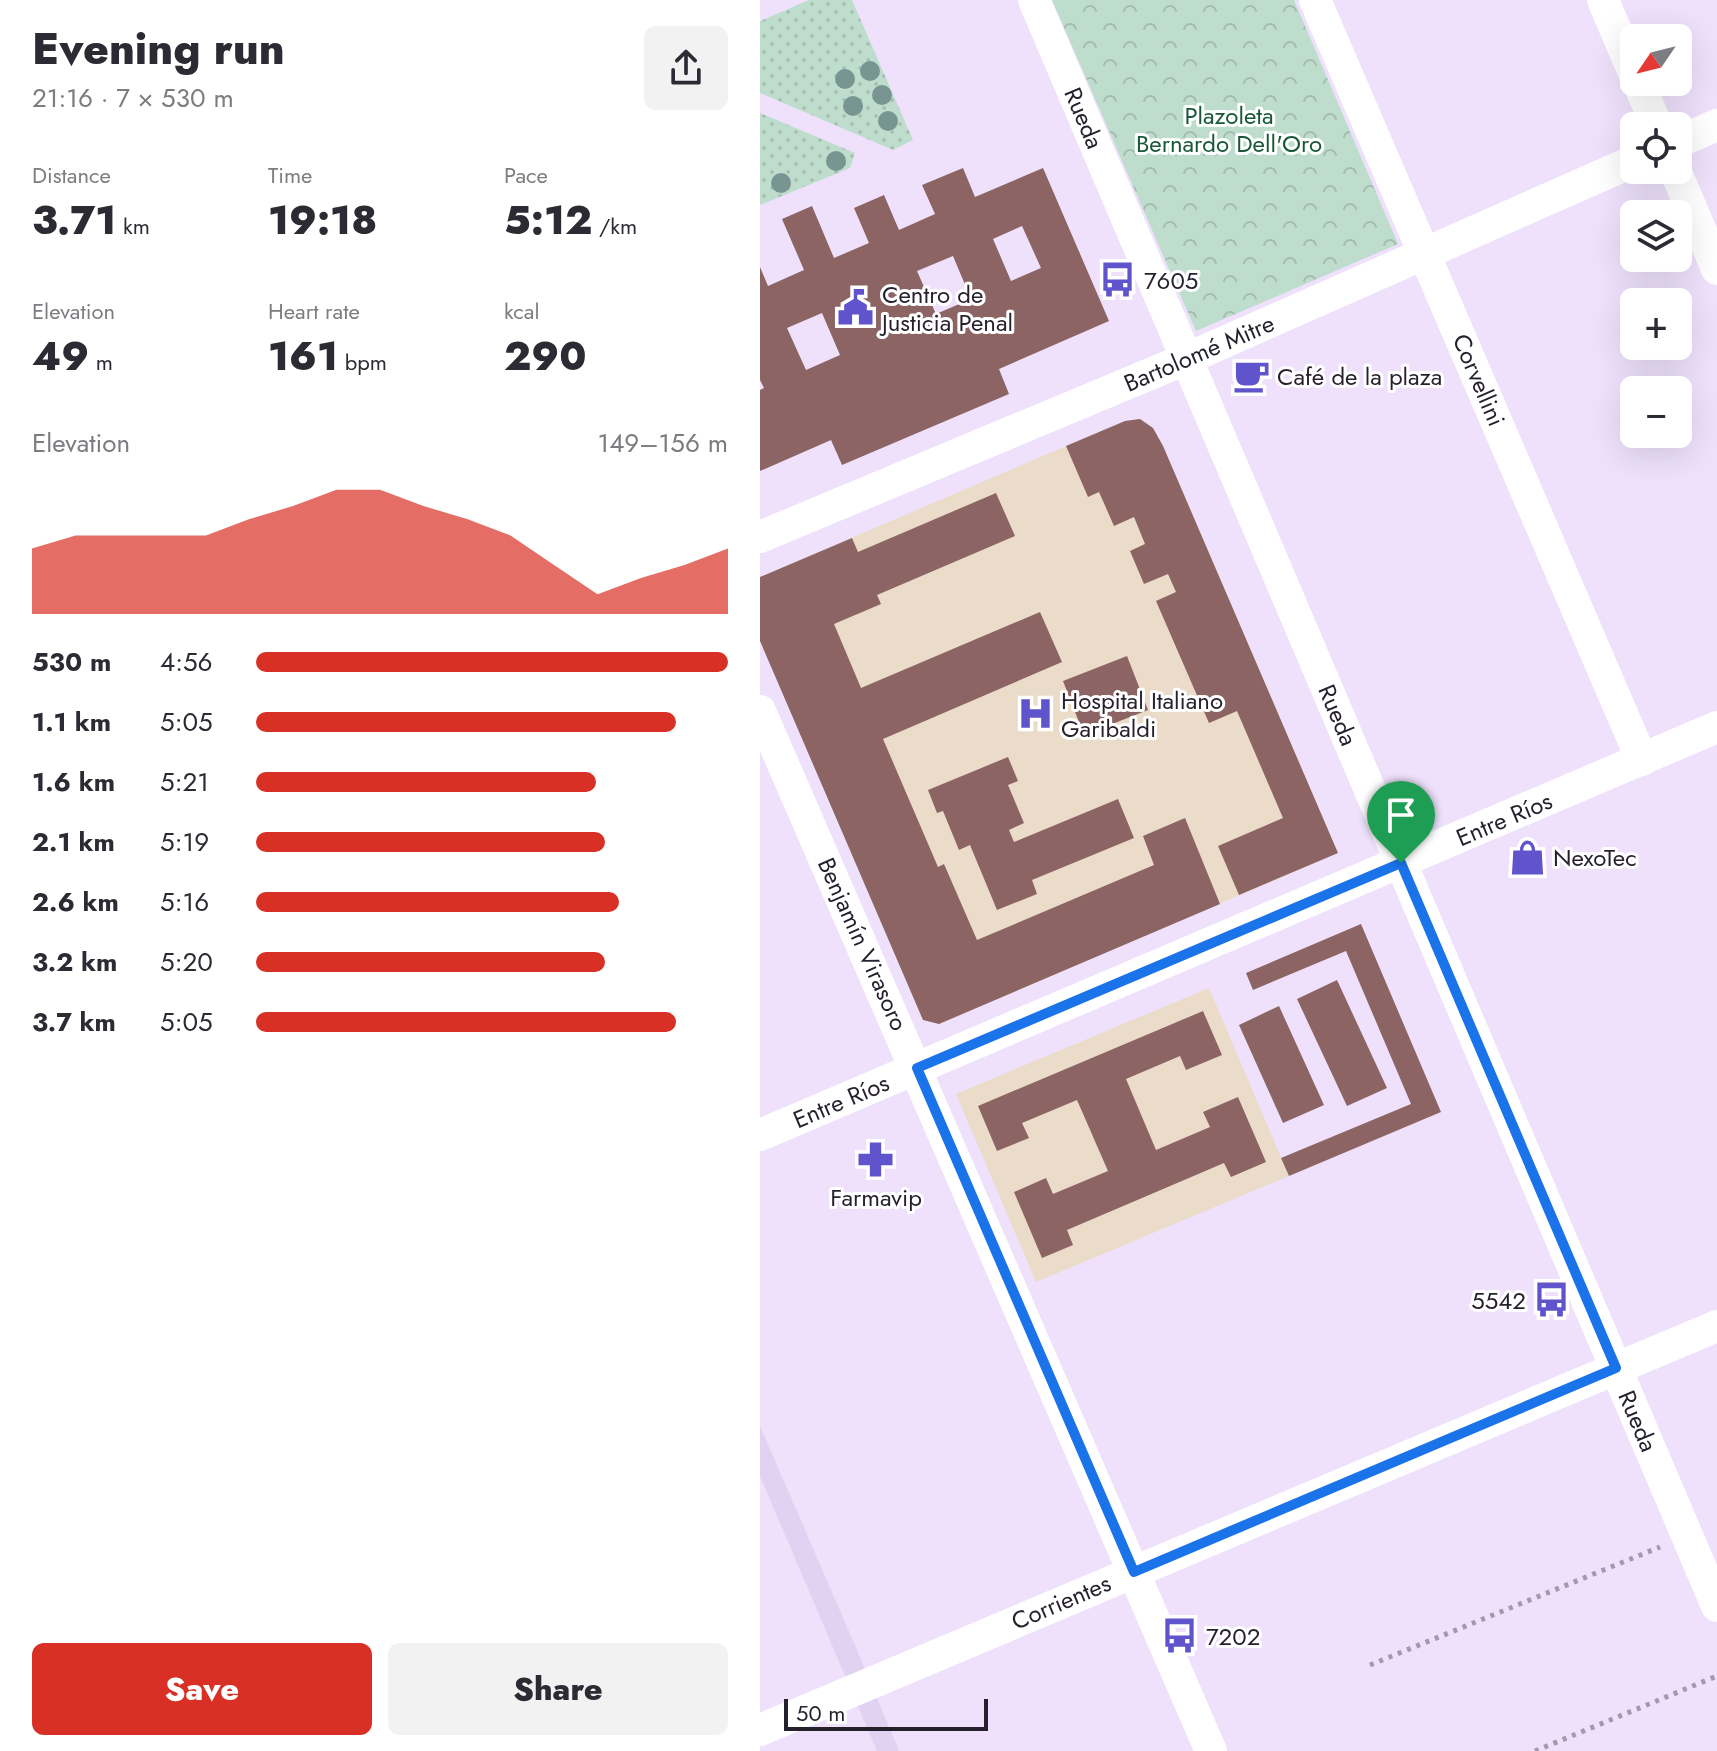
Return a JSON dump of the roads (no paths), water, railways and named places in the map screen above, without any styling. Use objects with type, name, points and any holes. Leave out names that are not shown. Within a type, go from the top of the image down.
[{"type":"street","name":"Rueda","points":[[1034,0],[1717,1606]]},
{"type":"street","name":"Corvellini","points":[[1315,0],[1642,760]]},
{"type":"street","points":[[1603,0],[1620,40]]},
{"type":"street","points":[[1692,136],[1717,125]]},
{"type":"street","name":"Bartolomé Mitre","points":[[760,537],[1186,359],[1620,167]]},
{"type":"street","points":[[1681,184],[1717,269]]},
{"type":"street","name":"Benjamín Virasoro","points":[[760,711],[1211,1751]]},
{"type":"street","name":"Entre Ríos","points":[[760,1135],[1717,727]]},
{"type":"street","name":"Corrientes","points":[[760,1730],[1717,1326]]},
{"type":"place","name":"7605","points":[[1118,280]]},
{"type":"place","name":"Centro de Justicia Penal","points":[[856,308]]},
{"type":"place","name":"Café de la plaza","points":[[1251,376]]},
{"type":"place","name":"Hospital Italiano Garibaldi","points":[[1035,714]]},
{"type":"place","name":"NexoTec","points":[[1527,857]]},
{"type":"place","name":"Farmavip","points":[[876,1160]]},
{"type":"place","name":"5542","points":[[1552,1300]]},
{"type":"place","name":"7202","points":[[1180,1636]]},
{"type":"park label","name":"Plazoleta Bernardo Dell'Oro","points":[[1229,129]]}]
